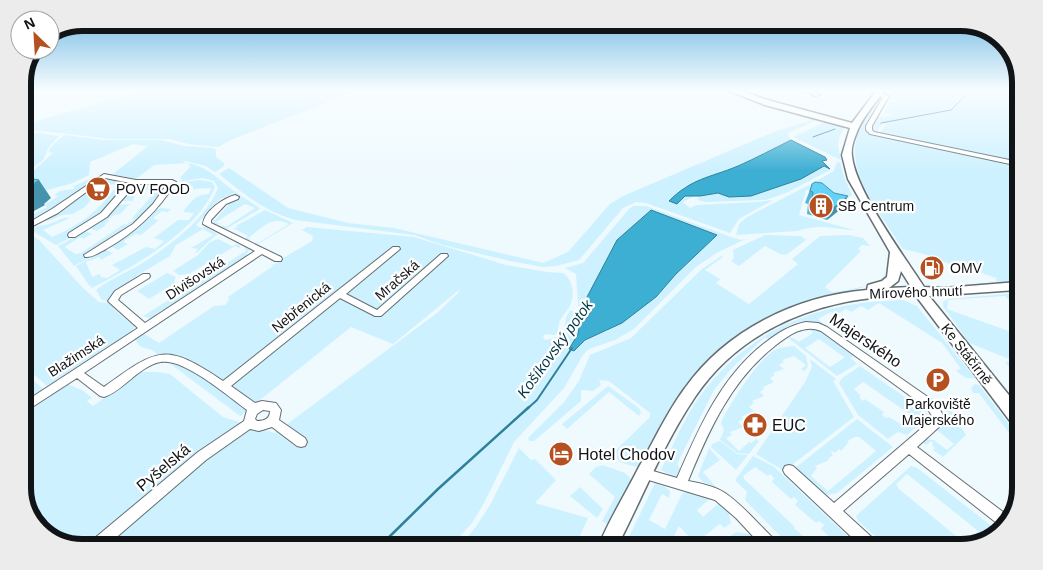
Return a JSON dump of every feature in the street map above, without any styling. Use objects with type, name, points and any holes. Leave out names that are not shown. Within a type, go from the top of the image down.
[{"type":"main road","points":[[823,118],[854,126]]},
{"type":"main road","name":"Ke Stáčírně","points":[[860,118],[854,126],[846,152],[849,168],[867,206],[928,303],[1012,411]]},
{"type":"main road","points":[[857,295],[862,290],[885,285],[894,278],[896,271],[895,251]]},
{"type":"main road","name":"Mírového hnutí","points":[[611,539],[668,429],[690,392],[716,361],[736,343],[762,326],[795,310],[857,295],[899,291],[944,292],[1012,286]]},
{"type":"street","points":[[874,118],[868,130],[872,133],[1012,163]]},
{"type":"street","points":[[31,224],[54,211],[104,176],[136,182],[172,182],[161,200],[141,222],[116,240],[88,255]]},
{"type":"street","points":[[72,235],[104,215],[136,182]]},
{"type":"street","name":"Divišovská","points":[[235,196],[223,202],[206,222],[278,260]]},
{"type":"street","name":"Nebřenická","points":[[223,387],[396,249]]},
{"type":"street","name":"Divišovská","points":[[144,328],[261,251]]},
{"type":"street","name":"Mračská","points":[[339,294],[378,314],[444,256]]},
{"type":"street","points":[[144,328],[113,301],[118,293],[146,276]]},
{"type":"street","name":"Majerského","points":[[680,485],[707,421],[738,374],[769,344],[804,324],[824,329],[931,405],[938,415],[935,424],[909,447]]},
{"type":"street","name":"Blažimská","points":[[31,403],[144,328]]},
{"type":"street","points":[[76,372],[104,393],[146,364],[168,356],[185,362],[255,409]]},
{"type":"street","points":[[266,405],[275,408],[276,412],[272,421],[258,427],[250,423],[249,418],[255,409],[266,405]]},
{"type":"street","points":[[272,421],[301,442]]},
{"type":"street","name":"Pyšelská","points":[[105,539],[202,456],[250,423]]},
{"type":"street","points":[[834,511],[909,447],[1001,518]]},
{"type":"street","points":[[788,470],[864,539]]},
{"type":"street","points":[[646,474],[719,496],[764,539]]},
{"type":"shaded area","points":[[48,118],[288,118],[233,139],[218,147],[188,144],[170,139],[112,139],[31,130],[31,123]]},
{"type":"shaded area","points":[[808,118],[817,120],[790,132],[788,134],[791,140],[737,166],[682,188],[685,196],[697,195],[683,202],[690,208],[696,205],[773,200],[739,219],[730,233],[646,203],[636,202],[623,208],[579,260],[556,266],[543,267],[510,261],[443,245],[414,235],[295,220],[274,212],[255,201],[219,174],[229,168],[288,208],[348,223],[394,228],[543,263],[568,252],[610,204],[623,196],[776,131],[810,121]]},
{"type":"shaded area","points":[[866,118],[872,118],[866,127],[872,134],[1012,164],[1012,280],[997,283],[996,278],[903,249],[867,193],[859,174],[855,156],[857,137]]},
{"type":"shaded area","points":[[877,118],[1012,118],[1012,162],[879,134],[887,123],[880,126],[877,132],[873,132],[871,128]]},
{"type":"shaded area","points":[[825,122],[843,126],[844,128],[839,138],[838,146],[841,160],[793,137]]},
{"type":"shaded area","points":[[31,132],[59,136],[49,147],[43,160],[31,169]]},
{"type":"shaded area","points":[[64,135],[104,140],[161,140],[184,146],[213,148],[216,150],[216,157],[224,163],[224,166],[215,172],[206,166],[185,161],[182,162],[188,163],[154,165],[136,179],[113,174],[148,146],[133,144],[90,162],[89,175],[73,183],[44,191],[31,198],[31,173],[53,153],[49,152],[50,148]]},
{"type":"shaded area","points":[[840,162],[852,195],[843,198],[837,197],[811,184],[834,171],[836,163]]},
{"type":"shaded area","points":[[189,163],[210,172],[260,209],[226,229],[221,227],[222,225],[226,227],[255,208],[245,204],[216,222],[220,224],[217,225],[211,219],[215,220],[229,204],[241,198],[234,193],[219,200],[196,225],[201,228],[206,227],[218,234],[198,252],[195,254],[198,249],[191,248],[213,235],[203,229],[176,245],[170,256],[136,276],[138,278],[113,295],[109,301],[102,300],[96,290],[136,267],[171,243],[194,223],[212,200],[218,188],[214,181],[203,178],[177,182],[183,179],[180,178],[190,167]]},
{"type":"shaded area","points":[[824,166],[830,170],[788,192],[766,200],[706,202],[697,200],[700,196],[718,193],[730,197],[801,179]]},
{"type":"shaded area","points":[[98,177],[52,211],[31,223],[31,215],[47,207],[45,205],[58,196],[54,195],[60,191],[74,189],[74,186]]},
{"type":"shaded area","points":[[106,179],[130,184],[84,231],[56,245],[31,230],[31,228],[37,226],[64,218],[70,218],[43,230],[52,237],[71,228],[101,205],[115,188],[114,184],[99,187],[93,186]]},
{"type":"shaded area","points":[[199,180],[212,182],[215,187],[194,219],[179,233],[145,258],[92,288],[88,284],[76,266],[106,250],[113,253],[101,260],[99,257],[86,262],[92,277],[100,274],[101,277],[107,278],[120,270],[112,265],[146,247],[155,249],[164,241],[154,238],[178,220],[189,220],[194,213],[183,212],[194,199],[209,194],[211,188],[193,189],[193,186],[188,185],[188,183],[175,186],[177,185],[176,183]]},
{"type":"shaded area","points":[[135,185],[167,185],[150,207],[140,216],[86,255],[89,257],[105,250],[74,266],[58,246],[86,231],[92,234],[83,239],[80,237],[65,247],[75,254],[81,253],[134,219],[132,218],[158,189],[134,191],[131,196],[134,196],[133,201],[121,201]]},
{"type":"shaded area","points":[[809,185],[819,191],[806,190],[799,215],[854,230],[813,227],[797,231],[736,235],[739,224],[747,217]]},
{"type":"shaded area","points":[[90,189],[87,196],[94,196],[85,207],[73,214],[62,215],[48,221],[44,220]]},
{"type":"shaded area","points":[[130,204],[120,214],[114,215],[107,220],[109,221],[106,225],[97,231],[89,228],[117,205]]},
{"type":"shaded area","points":[[633,206],[646,206],[741,240],[748,238],[718,252],[696,267],[634,329],[615,340],[589,349],[583,355],[564,388],[514,442],[483,505],[472,523],[458,539],[82,539],[60,534],[44,521],[36,510],[31,491],[31,411],[67,384],[82,390],[92,398],[87,401],[93,406],[140,372],[170,374],[223,417],[275,433],[437,313],[459,292],[459,290],[393,344],[351,327],[240,416],[152,350],[141,347],[134,339],[143,333],[159,343],[214,306],[225,305],[229,300],[228,297],[273,266],[270,263],[274,265],[284,258],[282,256],[285,257],[312,241],[313,236],[302,230],[307,227],[414,237],[506,265],[563,273],[571,282],[572,299],[559,323],[558,332],[555,335],[545,334],[543,337],[545,340],[563,336],[566,318],[570,310],[575,312],[578,320],[583,320],[578,304],[576,274],[565,268],[583,263]],"holes":[[[650,210],[716,235],[676,274],[656,298],[605,332],[592,335],[574,351],[569,349],[578,334],[579,327],[591,311],[588,303],[617,240]]]},
{"type":"shaded area","points":[[161,208],[171,209],[167,212],[162,211],[154,217],[154,219],[159,220],[141,235],[136,234],[125,240],[124,242],[128,244],[118,250],[110,246],[138,227],[156,210]]},
{"type":"shaded area","points":[[265,210],[293,223],[258,244],[254,241],[258,243],[289,224],[277,221],[267,224],[248,238],[251,240],[249,241],[245,239],[248,236],[233,228],[238,227],[236,226]]},
{"type":"shaded area","points":[[31,235],[39,240],[83,288],[99,302],[110,303],[116,311],[135,326],[132,331],[47,386],[31,372]]},
{"type":"shaded area","points":[[765,235],[801,236],[806,240],[786,255],[765,246],[739,266],[731,261],[734,258],[733,250]]},
{"type":"shaded area","points":[[849,235],[863,238],[870,246],[862,245],[858,249],[861,251],[825,287],[835,292],[877,283],[794,307],[765,319],[740,333],[702,369],[671,414],[642,465],[637,467],[619,461],[614,452],[650,417],[650,413],[609,381],[599,380],[601,385],[593,391],[581,390],[581,401],[534,441],[529,441],[528,438],[564,402],[579,381],[590,355],[631,338],[702,269],[721,256],[723,257],[705,270],[720,279],[716,283],[749,304],[798,264],[792,259],[820,236]]},
{"type":"shaded area","points":[[218,239],[232,246],[237,244],[241,246],[239,248],[235,246],[189,274],[179,275],[173,271],[198,255],[210,242]]},
{"type":"shaded area","points":[[244,247],[250,250],[246,254],[250,256],[225,269],[182,300],[177,301],[179,302],[164,312],[162,310],[156,314],[158,316],[151,319],[143,316],[191,286],[197,286],[194,284],[246,251]]},
{"type":"shaded area","points":[[167,273],[176,277],[175,283],[149,299],[137,291]]},
{"type":"shaded area","points":[[885,275],[889,279],[877,283]]},
{"type":"shaded area","points":[[1012,293],[1012,302],[1005,296],[948,300],[947,309],[1012,332],[1012,360],[969,343],[943,306],[943,302],[948,299]]},
{"type":"shaded area","points":[[903,300],[917,306],[975,378],[962,376],[956,370],[961,369],[942,343],[879,303],[868,310],[861,306],[851,312],[846,309],[836,315],[831,312],[818,319],[827,327],[818,323],[803,321],[790,325],[769,340],[765,337],[732,368],[714,390],[677,464],[682,471],[679,477],[675,478],[661,470],[684,423],[700,396],[720,372],[741,352],[764,336],[789,323],[815,313],[843,306]]},
{"type":"shaded area","points":[[808,327],[818,329],[856,354],[851,358],[857,364],[837,376],[787,337],[799,342],[813,333]],"holes":[[[819,339],[844,357],[830,367],[805,348]]]},
{"type":"shaded area","points":[[794,346],[806,356],[808,366],[805,371],[801,369],[806,365],[794,356],[782,360],[784,362],[779,365],[784,369],[773,373],[775,375],[770,378],[774,382],[763,387],[764,389],[760,392],[764,396],[752,401],[754,403],[749,407],[754,411],[741,417],[743,419],[738,422],[743,427],[730,432],[732,435],[726,438],[739,451],[749,442],[751,443],[756,439],[759,441],[749,454],[737,453],[720,440],[724,430],[721,423],[723,418],[733,400],[764,359],[779,348]]},
{"type":"shaded area","points":[[810,359],[836,379],[833,381],[854,417],[784,471],[756,454],[805,382],[812,367]]},
{"type":"shaded area","points":[[1012,361],[1012,370],[1005,362]]},
{"type":"shaded area","points":[[860,366],[925,411],[928,415],[927,418],[907,435],[898,432],[888,439],[858,415],[839,383],[842,378]],"holes":[[[863,382],[911,417],[902,425],[889,417],[886,418],[882,415],[884,412],[865,399],[863,401],[854,389]]]},
{"type":"shaded area","points":[[31,378],[43,389],[31,397]]},
{"type":"shaded area","points":[[975,384],[979,385],[1012,428],[1012,437],[979,393],[973,393],[971,388]]},
{"type":"shaded area","points":[[608,386],[639,408],[641,412],[639,416],[609,392],[567,429],[562,424]]},
{"type":"shaded area","points":[[947,409],[952,412],[966,435],[943,457],[933,450],[935,448],[931,441],[926,445],[922,442],[926,439],[934,440],[947,450],[954,444],[937,430],[943,422],[942,414],[947,414],[944,411]]},
{"type":"shaded area","points":[[857,419],[893,447],[837,493],[826,495],[795,468]],"holes":[[[859,437],[876,451],[828,491],[811,476],[817,468],[815,466],[829,460],[833,455],[830,450],[835,453],[839,449],[841,451],[849,442],[847,441]]]},
{"type":"shaded area","points":[[720,441],[737,454],[748,455],[736,470],[711,447],[712,444]]},
{"type":"shaded area","points":[[519,448],[531,460],[535,459],[556,480],[535,503],[588,518],[579,539],[465,539],[490,505]]},
{"type":"shaded area","points":[[709,448],[720,460],[703,472],[716,487],[703,482],[698,476]]},
{"type":"shaded area","points":[[753,456],[773,466],[851,539],[832,539],[821,529],[824,525],[819,521],[816,523],[795,505],[798,501],[794,497],[791,499],[772,482],[774,478],[770,474],[768,476],[755,467],[743,476],[745,480],[806,539],[783,539],[745,500],[747,492],[735,480]]},
{"type":"shaded area","points":[[603,465],[625,473],[632,480],[632,484],[610,526],[602,521],[615,497],[589,474],[596,467]]},
{"type":"shaded area","points":[[911,466],[916,467],[993,527],[982,534],[907,474],[896,484],[899,489],[960,539],[878,539],[858,521],[856,516]]},
{"type":"shaded area","points":[[655,483],[664,486],[670,491],[669,498],[662,494],[649,520],[665,529],[682,494],[688,491],[711,498],[697,510],[703,517],[719,503],[728,510],[731,523],[724,528],[720,524],[700,539],[691,539],[679,526],[673,539],[628,539]]},
{"type":"shaded area","points":[[580,487],[603,509],[597,518],[570,496]]},
{"type":"shaded area","points":[[737,532],[749,534],[754,539],[735,539],[731,535]]},
{"type":"water","points":[[791,140],[825,157],[827,160],[822,161],[830,169],[824,166],[801,179],[751,196],[729,197],[718,193],[685,196],[677,204],[669,201],[677,193],[701,179],[738,166]]},
{"type":"water","points":[[651,210],[717,235],[676,274],[656,297],[622,323],[585,340],[574,351],[569,349],[578,334],[580,323],[588,317],[591,311],[587,297],[617,240]]},
{"type":"building","points":[[31,179],[39,180],[31,185]]},
{"type":"building","points":[[815,182],[822,183],[834,193],[848,196],[833,208],[812,202],[813,192],[810,191],[812,184]]},
{"type":"waterway","name":"Košíkovský potok","points":[[881,123],[910,118]]},
{"type":"waterway","name":"Košíkovský potok","points":[[813,137],[835,129]]},
{"type":"waterway","name":"Košíkovský potok","points":[[527,409],[537,400],[572,348]]},
{"type":"waterway","name":"Košíkovský potok","points":[[387,539],[438,489],[529,407]]},
{"type":"place","name":"POV FOOD","points":[[98,189]]},
{"type":"place","name":"SB Centrum","points":[[821,206]]},
{"type":"place","name":"OMV","points":[[932,268]]},
{"type":"place","name":"Parkoviště Majerského","points":[[938,380]]},
{"type":"place","name":"EUC","points":[[755,425]]},
{"type":"place","name":"Hotel Chodov","points":[[561,454]]}]
